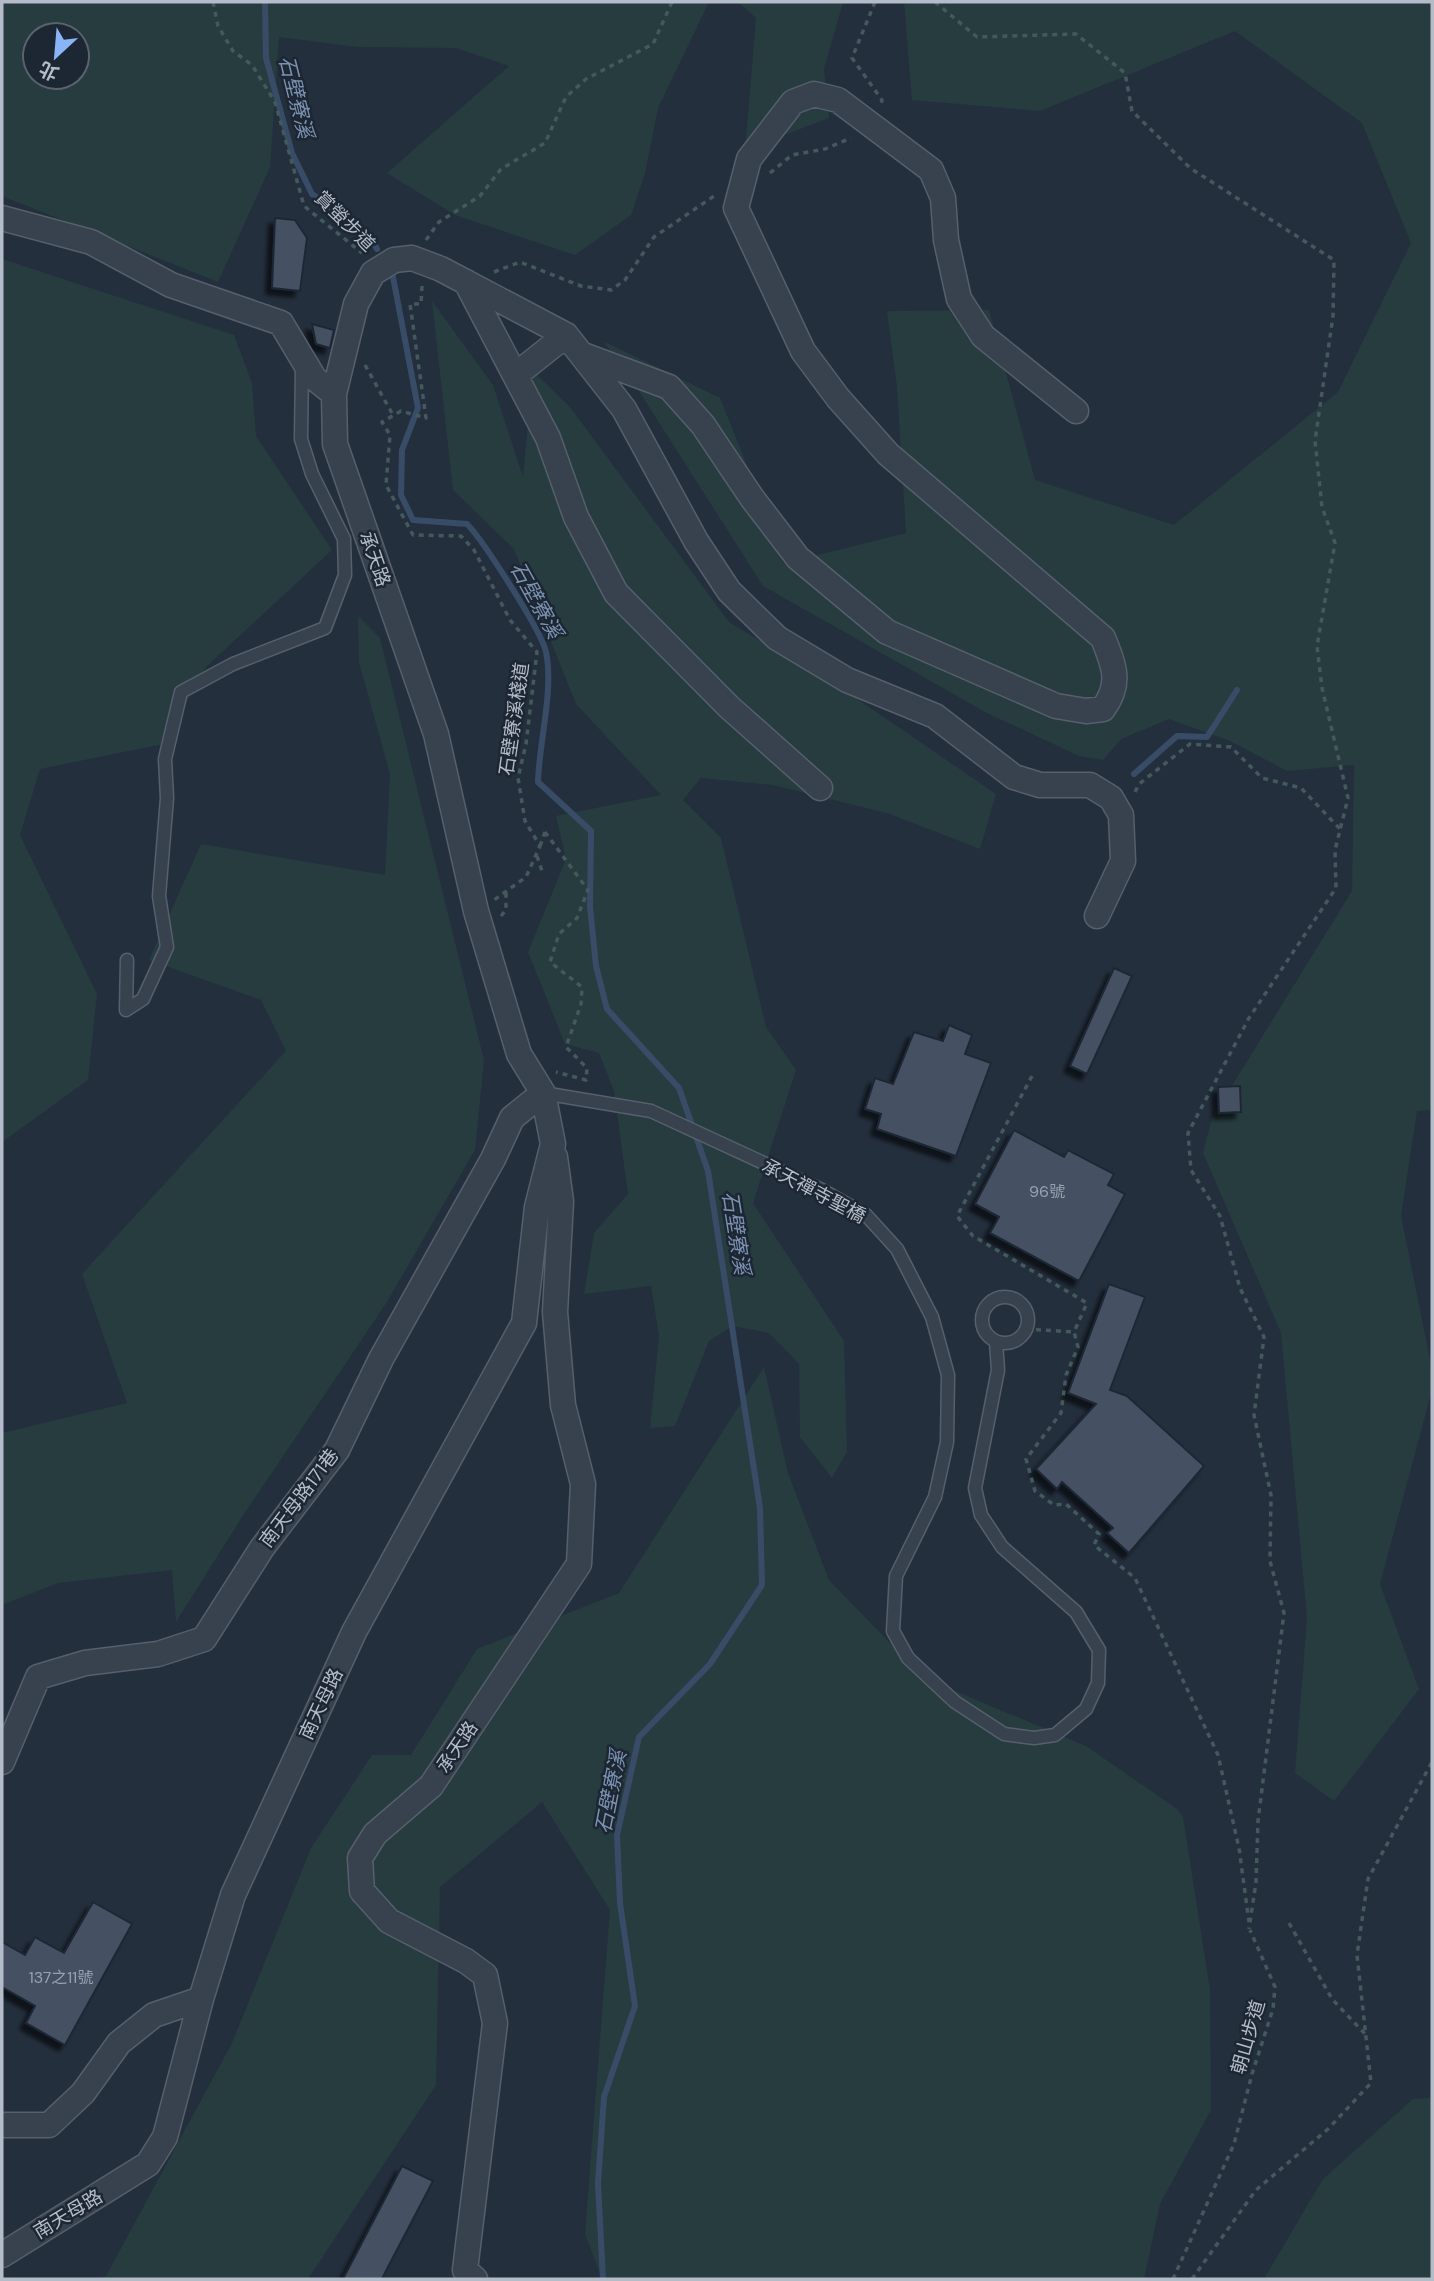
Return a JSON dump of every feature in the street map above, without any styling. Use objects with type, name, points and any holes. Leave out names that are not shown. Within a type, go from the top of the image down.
[{"type":"street","points":[[583,355],[669,387],[704,425],[752,498],[798,558],[887,632],[1056,706],[1086,711],[1103,709],[1114,694],[1114,666],[1103,639],[888,454],[838,398],[803,351],[736,208],[749,159],[793,102],[814,94],[838,100],[931,170],[943,198],[946,240],[959,299],[983,336],[1076,411]]},
{"type":"street","points":[[2,218],[91,242],[170,285],[281,323],[302,362],[314,378],[334,394]]},
{"type":"street","points":[[373,273],[394,260],[412,258],[466,282],[566,335],[624,409],[696,541],[729,591],[777,638],[847,680],[935,716],[1014,777],[1040,785],[1090,785],[1111,797],[1121,815],[1123,860],[1097,916]]},
{"type":"street","name":"承天路","points":[[373,273],[356,304],[334,394],[335,444],[436,734],[476,911],[519,1054],[543,1093]]},
{"type":"street","points":[[466,282],[517,374],[548,438],[576,517],[616,593],[730,707],[820,788]]},
{"type":"street","points":[[517,374],[566,335]]},
{"type":"street","name":"南天母路","points":[[7,2248],[148,2164],[165,2137],[201,1999],[233,1895],[354,1632],[524,1323],[537,1207],[553,1144],[543,1093]]},
{"type":"street","name":"南天母路171巷","points":[[2,1762],[38,1677],[85,1662],[158,1654],[204,1639],[262,1548],[337,1450],[381,1359],[493,1159],[512,1118],[543,1093]]},
{"type":"street","name":"承天路","points":[[465,2276],[495,2023],[485,1975],[466,1961],[388,1921],[362,1891],[360,1858],[375,1834],[431,1786],[579,1564],[583,1484],[562,1391],[555,1312],[561,1201],[553,1144]]},
{"type":"street","points":[[2,2125],[49,2124],[83,2093],[119,2043],[154,2015],[201,1999]]},
{"type":"lane","points":[[127,960],[126,1010],[143,999],[167,947],[159,896],[167,798],[165,759],[181,692],[233,664],[325,628],[345,575],[344,539],[312,474],[301,439],[302,362]]},
{"type":"lane","name":"承天禪寺聖橋","points":[[543,1093],[587,1098],[650,1111],[822,1190],[866,1215],[897,1249],[932,1317],[948,1375],[947,1442],[935,1497],[896,1576],[892,1631],[908,1658],[955,1702],[1004,1734],[1034,1738],[1055,1735],[1086,1710],[1098,1683],[1099,1650],[1076,1612],[1002,1547],[981,1515],[975,1488],[998,1370],[996,1342]]},
{"type":"lane","points":[[1010,1298],[1023,1307],[1028,1321],[1026,1329],[1023,1335],[1010,1343],[996,1342],[984,1332],[982,1317],[989,1303],[995,1299],[1010,1298]]},
{"type":"path","name":"賞螢步道","points":[[213,2],[218,26],[233,51],[252,65],[275,102],[304,206],[361,251],[373,273]]},
{"type":"path","points":[[412,258],[439,222],[480,196],[501,169],[545,143],[566,97],[586,79],[653,44],[672,2]]},
{"type":"path","points":[[466,282],[520,262],[581,286],[611,290],[625,281],[654,237],[717,195],[742,182],[769,174],[792,156],[825,149],[874,126],[882,100],[852,58],[874,2]]},
{"type":"path","points":[[935,2],[977,37],[1076,34],[1125,73],[1132,111],[1190,168],[1334,260],[1333,316],[1315,441],[1322,507],[1335,543],[1317,646],[1322,688],[1348,797],[1335,850],[1335,888],[1249,1018],[1188,1133],[1191,1170],[1220,1216],[1240,1288],[1264,1337],[1254,1415],[1271,1495],[1270,1561],[1284,1613],[1258,1821],[1256,1882],[1249,1929]]},
{"type":"path","points":[[347,344],[361,347],[360,363],[365,365],[393,415],[401,411],[426,418],[410,304]]},
{"type":"path","name":"石壁寮溪棧道","points":[[393,415],[382,422],[390,435],[386,485],[413,536],[461,536],[474,550],[510,620],[537,652],[526,744],[518,778],[525,821],[540,846]]},
{"type":"path","points":[[1121,815],[1139,784],[1190,744],[1231,747],[1262,778],[1301,788],[1340,830]]},
{"type":"path","points":[[476,911],[526,877],[545,832],[588,890],[578,918],[559,934],[550,962],[582,987],[581,1004],[566,1047],[587,1068],[586,1080],[554,1072],[543,1093]]},
{"type":"path","points":[[537,856],[542,870]]},
{"type":"path","points":[[1026,1329],[1074,1332],[1087,1303],[973,1236],[957,1216],[1032,1076]]},
{"type":"path","name":"朝山步道","points":[[1074,1332],[1078,1347],[1066,1375],[1061,1412],[1026,1460],[1035,1491],[1054,1505],[1066,1504],[1099,1534],[1094,1545],[1135,1578],[1218,1755],[1239,1849],[1249,1929],[1275,1987],[1273,2009],[1234,2144],[1173,2279]]},
{"type":"path","points":[[1192,2279],[1256,2190],[1328,2129],[1371,2083],[1357,1955],[1368,1879],[1432,1762]]},
{"type":"path","points":[[1289,1923],[1332,1998],[1367,2036]]},
{"type":"green space","points":[[2,2],[709,2],[658,108],[645,173],[631,215],[575,255],[455,215],[387,173],[509,66],[456,48],[357,47],[279,37],[270,167],[218,282],[2,196]]},
{"type":"green space","points":[[738,2],[843,2],[824,69],[829,118],[745,150],[756,18]]},
{"type":"green space","points":[[904,2],[1432,2],[1432,1110],[1417,1111],[1401,1216],[1432,1369],[1432,1390],[1380,1584],[1419,1689],[1334,1801],[1295,1773],[1307,1619],[1281,1333],[1203,1153],[1212,1118],[1352,891],[1354,765],[1287,771],[1230,741],[1169,719],[1121,739],[1103,760],[1079,756],[987,713],[763,586],[632,380],[603,341],[720,398],[786,563],[906,533],[897,387],[887,311],[989,310],[1035,480],[1174,525],[1338,392],[1411,243],[1362,123],[1235,31],[1040,111],[912,100]]},
{"type":"green space","points":[[2,259],[234,335],[252,383],[256,436],[332,550],[206,667],[163,744],[40,769],[20,835],[97,994],[88,1080],[2,1142]]},
{"type":"green space","points":[[432,301],[493,385],[523,477],[533,371],[570,407],[729,622],[853,696],[996,794],[980,849],[890,814],[773,785],[701,778],[683,800],[721,838],[766,1027],[796,1070],[753,1203],[844,1341],[847,1452],[832,1478],[800,1437],[799,1364],[769,1333],[733,1326],[709,1341],[675,1426],[650,1428],[659,1336],[651,1286],[584,1294],[594,1233],[628,1194],[614,1091],[599,1053],[565,1044],[528,952],[566,859],[556,816],[661,795],[576,704],[514,549],[453,490]]},
{"type":"green space","points":[[358,616],[380,638],[484,1060],[475,1150],[385,1305],[242,1517],[176,1622],[172,1570],[58,1583],[2,1605],[2,1433],[127,1403],[82,1274],[286,1051],[261,1000],[149,960],[201,844],[385,875],[390,774],[359,662]]},
{"type":"green space","points":[[764,1367],[788,1473],[829,1580],[924,1678],[1086,1746],[1177,1809],[1183,1817],[1210,1990],[1211,2110],[1160,2204],[1144,2279],[602,2279],[585,2234],[610,1910],[542,1802],[440,1887],[436,2085],[308,2279],[94,2279],[106,2276],[232,2043],[311,1848],[372,1755],[411,1755],[477,1649],[619,1593]]},
{"type":"green space","points":[[1432,2098],[1432,2279],[1264,2279],[1323,2179],[1413,2099]]},
{"type":"building","points":[[275,218],[295,220],[307,238],[300,291],[272,288]]},
{"type":"building","points":[[312,324],[334,330],[330,348],[316,344]]},
{"type":"building","points":[[1114,968],[1132,976],[1087,1074],[1070,1066]]},
{"type":"building","points":[[949,1025],[972,1035],[965,1054],[991,1063],[956,1156],[877,1129],[881,1114],[865,1109],[875,1078],[893,1084],[914,1032],[943,1041]]},
{"type":"building","points":[[1240,1086],[1241,1112],[1219,1113],[1218,1087]]},
{"type":"building","points":[[1014,1130],[1064,1157],[1068,1150],[1114,1174],[1108,1185],[1125,1194],[1079,1281],[990,1233],[999,1217],[975,1204]]},
{"type":"building","points":[[1109,1284],[1145,1297],[1110,1390],[1127,1396],[1204,1466],[1129,1553],[1107,1533],[1113,1528],[1062,1482],[1057,1489],[1036,1469],[1096,1404],[1068,1393]]},
{"type":"building","points":[[93,1902],[132,1924],[65,2045],[26,2023],[35,2006],[2,1987],[2,1942],[25,1955],[35,1937],[64,1953]]},
{"type":"building","points":[[402,2166],[433,2181],[382,2279],[343,2279]]},
{"type":"waterway","name":"石壁寮溪","points":[[265,2],[266,58],[292,153],[312,194],[369,235],[377,249]]},
{"type":"waterway","name":"石壁寮溪","points":[[393,277],[418,408],[402,450],[401,495],[413,520],[467,524],[511,586],[546,652],[548,683],[538,782],[591,831],[590,907],[596,966],[607,1009],[679,1088],[708,1171],[760,1508],[762,1585],[710,1664],[639,1737],[617,1835],[620,1903],[635,2006],[604,2097],[598,2183],[603,2279]]},
{"type":"waterway","points":[[1134,774],[1177,736],[1207,737],[1237,690]]}]
